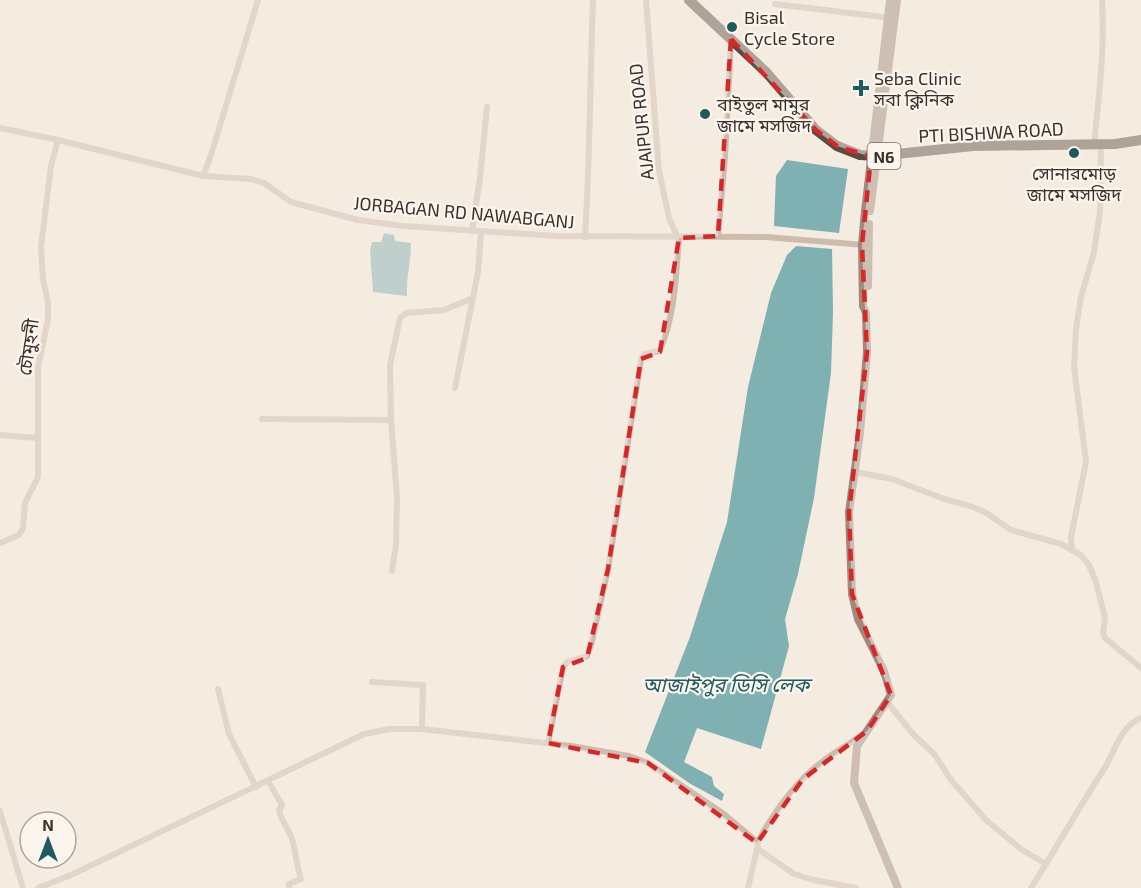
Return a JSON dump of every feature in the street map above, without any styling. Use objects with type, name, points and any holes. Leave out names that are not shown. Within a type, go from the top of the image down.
[{"type":"highway","name":"PTI BISHWA ROAD","points":[[688,0],[766,72],[816,130],[837,146],[860,156],[874,157],[973,146],[1097,144],[1141,140]]},
{"type":"street","points":[[203,176],[258,0]]},
{"type":"street","points":[[585,237],[589,174],[593,0]]},
{"type":"street","name":"AJAIPUR ROAD","points":[[646,0],[659,171],[669,218],[679,238]]},
{"type":"street","points":[[890,0],[891,18],[865,245],[868,306],[866,313],[867,352],[849,512],[852,594],[858,619],[884,671],[891,695],[857,746],[854,783],[898,888]]},
{"type":"street","points":[[891,18],[897,0]]},
{"type":"street","points":[[1072,549],[1071,537],[1086,462],[1074,367],[1076,329],[1081,297],[1092,264],[1100,218],[1097,144],[1102,0]]},
{"type":"street","points":[[775,4],[891,18]]},
{"type":"street","points":[[718,236],[731,39]]},
{"type":"street","points":[[472,231],[487,107]]},
{"type":"street","name":"JORBAGAN RD NAWABGANJ","points":[[0,128],[203,176],[251,179],[264,183],[291,202],[358,220],[481,232],[585,237],[765,237],[865,245]]},
{"type":"street","name":"চৌমুহনী","points":[[0,543],[19,535],[23,528],[25,503],[38,477],[38,368],[48,320],[41,247],[51,166],[58,140]]},
{"type":"street","points":[[455,388],[473,298],[481,232]]},
{"type":"street","points":[[548,743],[563,667],[567,662],[587,656],[591,645],[608,569],[641,359],[644,354],[659,351],[662,346],[669,321],[679,238]]},
{"type":"street","points":[[393,571],[398,498],[390,420],[390,365],[400,318],[403,313],[444,310],[473,298]]},
{"type":"street","points":[[262,419],[390,420]]},
{"type":"street","points":[[0,435],[38,438]]},
{"type":"street","points":[[855,472],[892,479],[944,499],[970,506],[985,512],[1011,530],[1072,549],[1081,555],[1089,565],[1105,618],[1103,633],[1105,638],[1141,668]]},
{"type":"street","points":[[372,682],[423,685],[422,729]]},
{"type":"street","points":[[218,689],[229,734],[256,787]]},
{"type":"street","points":[[887,702],[913,734],[935,755],[951,780],[987,821],[1022,850],[1046,864]]},
{"type":"street","points":[[1031,888],[1105,768],[1119,738],[1132,723],[1141,718]]},
{"type":"street","points":[[38,888],[71,875],[364,734],[390,729],[422,729],[548,743],[629,756],[648,763],[724,814],[745,830],[757,846],[794,874],[856,888]]},
{"type":"street","points":[[748,888],[757,846],[769,820],[820,762],[867,731]]},
{"type":"street","points":[[268,781],[282,805],[279,810],[281,818],[292,837],[296,866],[301,879],[289,884],[289,888]]},
{"type":"street","points":[[0,811],[23,888]]},
{"type":"highlighted area","points":[[731,39],[816,130],[837,146],[871,157],[862,245],[867,352],[849,512],[852,594],[891,695],[867,731],[803,779],[757,843],[648,763],[548,743],[563,667],[587,658],[608,569],[641,359],[660,352],[679,238],[718,236]]},
{"type":"water","points":[[787,160],[848,169],[839,233],[774,226],[776,176]]},
{"type":"water","points":[[384,233],[394,235],[395,241],[411,243],[407,296],[373,292],[370,252],[372,242],[381,242]]},
{"type":"water","name":"আজাইপুর ডিসি লেক","points":[[796,246],[832,249],[831,373],[814,498],[798,574],[785,619],[789,646],[761,749],[697,728],[684,762],[712,777],[714,786],[724,794],[722,801],[689,783],[645,752],[690,637],[727,522],[748,387],[771,293],[787,255]]},
{"type":"place","name":"Bisal Cycle Store","points":[[732,27]]},
{"type":"place","name":"Seba Clinic সবা ক্লিনিক","points":[[861,88]]},
{"type":"place","name":"বাইতুল মামুর জামে মসজিদ","points":[[705,114]]},
{"type":"place","name":"সোনারমোড় জামে মসজিদ","points":[[1074,153]]}]
